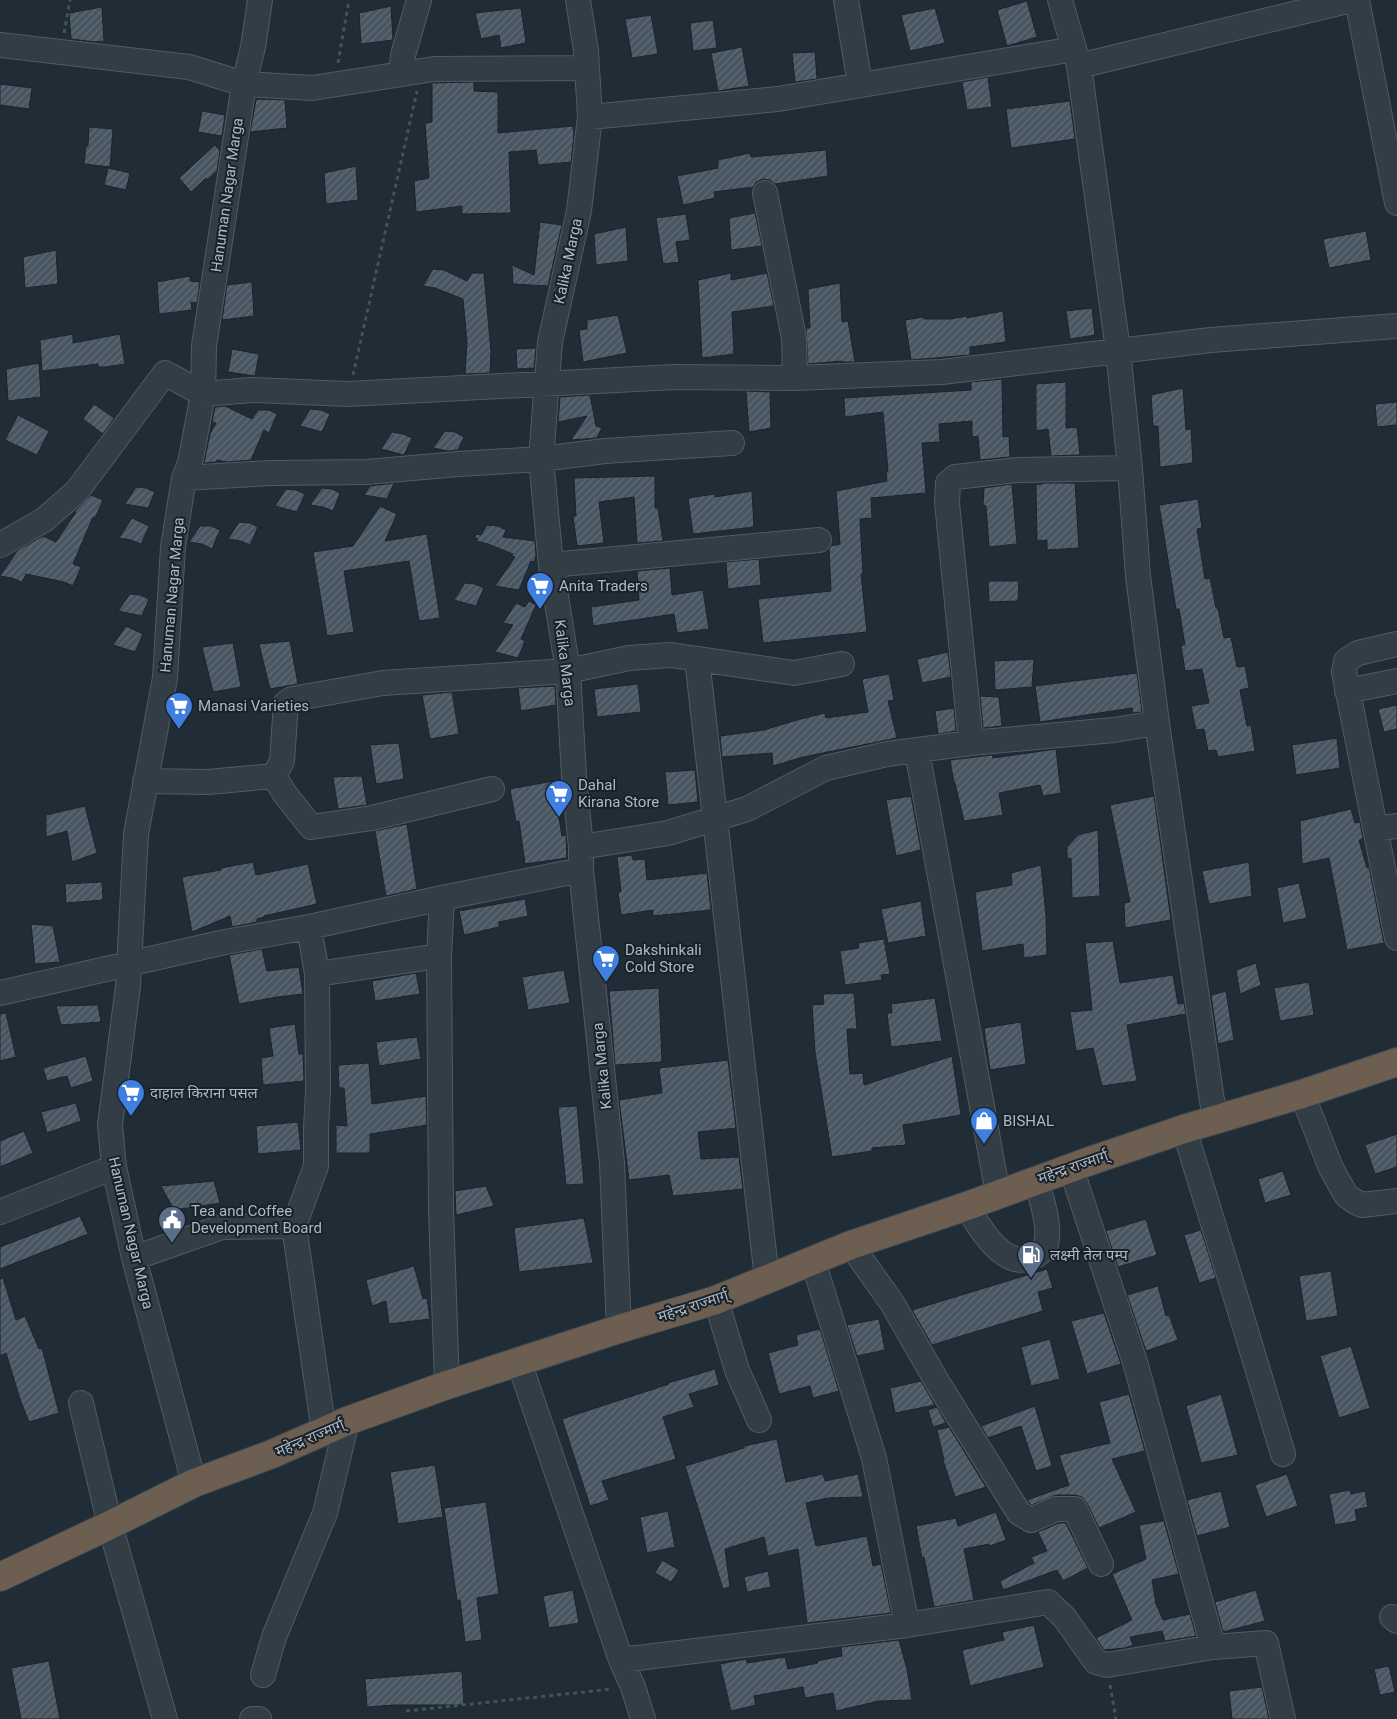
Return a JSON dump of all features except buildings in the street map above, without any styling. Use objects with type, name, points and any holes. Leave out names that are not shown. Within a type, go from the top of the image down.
[{"type":"highway","name":"महेन्द्र राज्मार्ग्","points":[[0,1577],[194,1483],[272,1454],[335,1426],[447,1384],[716,1300],[851,1245],[967,1206],[1036,1180],[1184,1130],[1302,1094],[1397,1062]]},
{"type":"street","name":"Hanuman Nagar Marga","points":[[194,1483],[134,1258],[114,1167],[110,1125],[130,964],[136,834],[165,678],[173,547],[184,478],[190,463],[204,394],[204,346],[244,84],[253,47],[260,0]]},
{"type":"street","points":[[412,72],[403,55],[419,0]]},
{"type":"street","name":"Kalika Marga","points":[[578,0],[587,68],[590,117],[578,212],[550,342],[541,459],[551,565],[568,671],[581,870],[612,1163],[619,1329]]},
{"type":"street","points":[[846,0],[860,84]]},
{"type":"street","points":[[1060,0],[1077,58],[1118,350],[1130,468],[1138,576],[1157,723],[1215,1121]]},
{"type":"street","points":[[590,117],[778,99],[860,84],[1077,58],[1351,0]]},
{"type":"street","points":[[1357,0],[1397,203]]},
{"type":"street","points":[[0,45],[189,67],[244,84],[312,88],[434,69],[587,68]]},
{"type":"street","points":[[765,193],[794,338],[795,378]]},
{"type":"street","points":[[0,545],[44,520],[77,492],[165,373],[204,394],[252,390],[348,394],[674,378],[795,378],[942,372],[1211,340],[1397,326]]},
{"type":"street","points":[[184,478],[271,473],[367,472],[541,459],[605,450],[732,443]]},
{"type":"street","points":[[971,743],[947,503],[948,483],[955,477],[1018,470],[1130,468]]},
{"type":"street","points":[[551,565],[819,540]]},
{"type":"street","points":[[1397,644],[1358,653],[1346,661],[1344,672],[1347,691],[1386,828],[1397,938]]},
{"type":"street","points":[[274,776],[282,761],[286,703],[292,699],[383,683],[568,671],[629,658],[671,655],[794,672],[842,664]]},
{"type":"street","points":[[697,659],[767,1279]]},
{"type":"street","points":[[1347,691],[1397,681]]},
{"type":"street","points":[[581,847],[668,833],[746,809],[826,768],[887,754],[917,752],[971,743],[1114,730],[1157,723]]},
{"type":"street","points":[[917,752],[998,1194]]},
{"type":"street","points":[[145,781],[208,782],[274,776]]},
{"type":"street","points":[[274,776],[285,794],[311,827],[372,818],[492,789]]},
{"type":"street","points":[[0,993],[225,942],[309,927],[581,870]]},
{"type":"street","points":[[442,898],[439,956],[441,1210],[447,1384]]},
{"type":"street","points":[[263,1674],[274,1637],[325,1513],[335,1426],[294,1226],[316,1166],[318,1092],[317,974],[309,927]]},
{"type":"street","points":[[317,974],[439,956]]},
{"type":"street","points":[[1302,1094],[1331,1168],[1346,1195],[1362,1205],[1397,1201]]},
{"type":"street","points":[[1184,1130],[1238,1301],[1283,1454]]},
{"type":"street","points":[[0,1212],[114,1167]]},
{"type":"street","points":[[1072,1168],[1135,1362],[1213,1647]]},
{"type":"street","points":[[967,1206],[982,1232],[1000,1250],[1007,1255],[1026,1260],[1036,1256],[1046,1246],[1047,1240],[1045,1212],[1036,1180]]},
{"type":"street","points":[[134,1258],[222,1227],[294,1226]]},
{"type":"street","points":[[851,1245],[892,1303],[939,1384],[1019,1514],[1031,1520],[1056,1509],[1075,1509],[1101,1564]]},
{"type":"street","points":[[813,1261],[874,1458],[906,1625]]},
{"type":"street","points":[[716,1300],[737,1370],[759,1420]]},
{"type":"street","points":[[519,1362],[621,1660],[644,1719]]},
{"type":"street","points":[[81,1403],[110,1525],[165,1719]]},
{"type":"street","points":[[621,1660],[906,1625],[1048,1602],[1064,1617],[1096,1662],[1107,1665],[1213,1647],[1266,1643],[1282,1719]]},
{"type":"street","points":[[252,1719],[259,1719]]},
{"type":"path","points":[[61,51],[70,0]]},
{"type":"path","points":[[334,84],[349,0]]},
{"type":"path","points":[[348,394],[412,72]]},
{"type":"path","points":[[1107,1665],[1116,1719]]},
{"type":"path","points":[[406,1712],[633,1687]]},
{"type":"place","name":"Anita Traders","points":[[540,610]]},
{"type":"place","name":"Manasi Varieties","points":[[179,730]]},
{"type":"place","name":"Dahal Kirana Store","points":[[559,818]]},
{"type":"place","name":"Dakshinkali Cold Store","points":[[606,983]]},
{"type":"place","name":"दाहाल किराना पसल","points":[[131,1117]]},
{"type":"place","name":"BISHAL","points":[[984,1145]]},
{"type":"place","name":"Tea and Coffee Development Board","points":[[172,1244]]},
{"type":"place","name":"लक्ष्मी तेल पम्प","points":[[1031,1279]]}]
